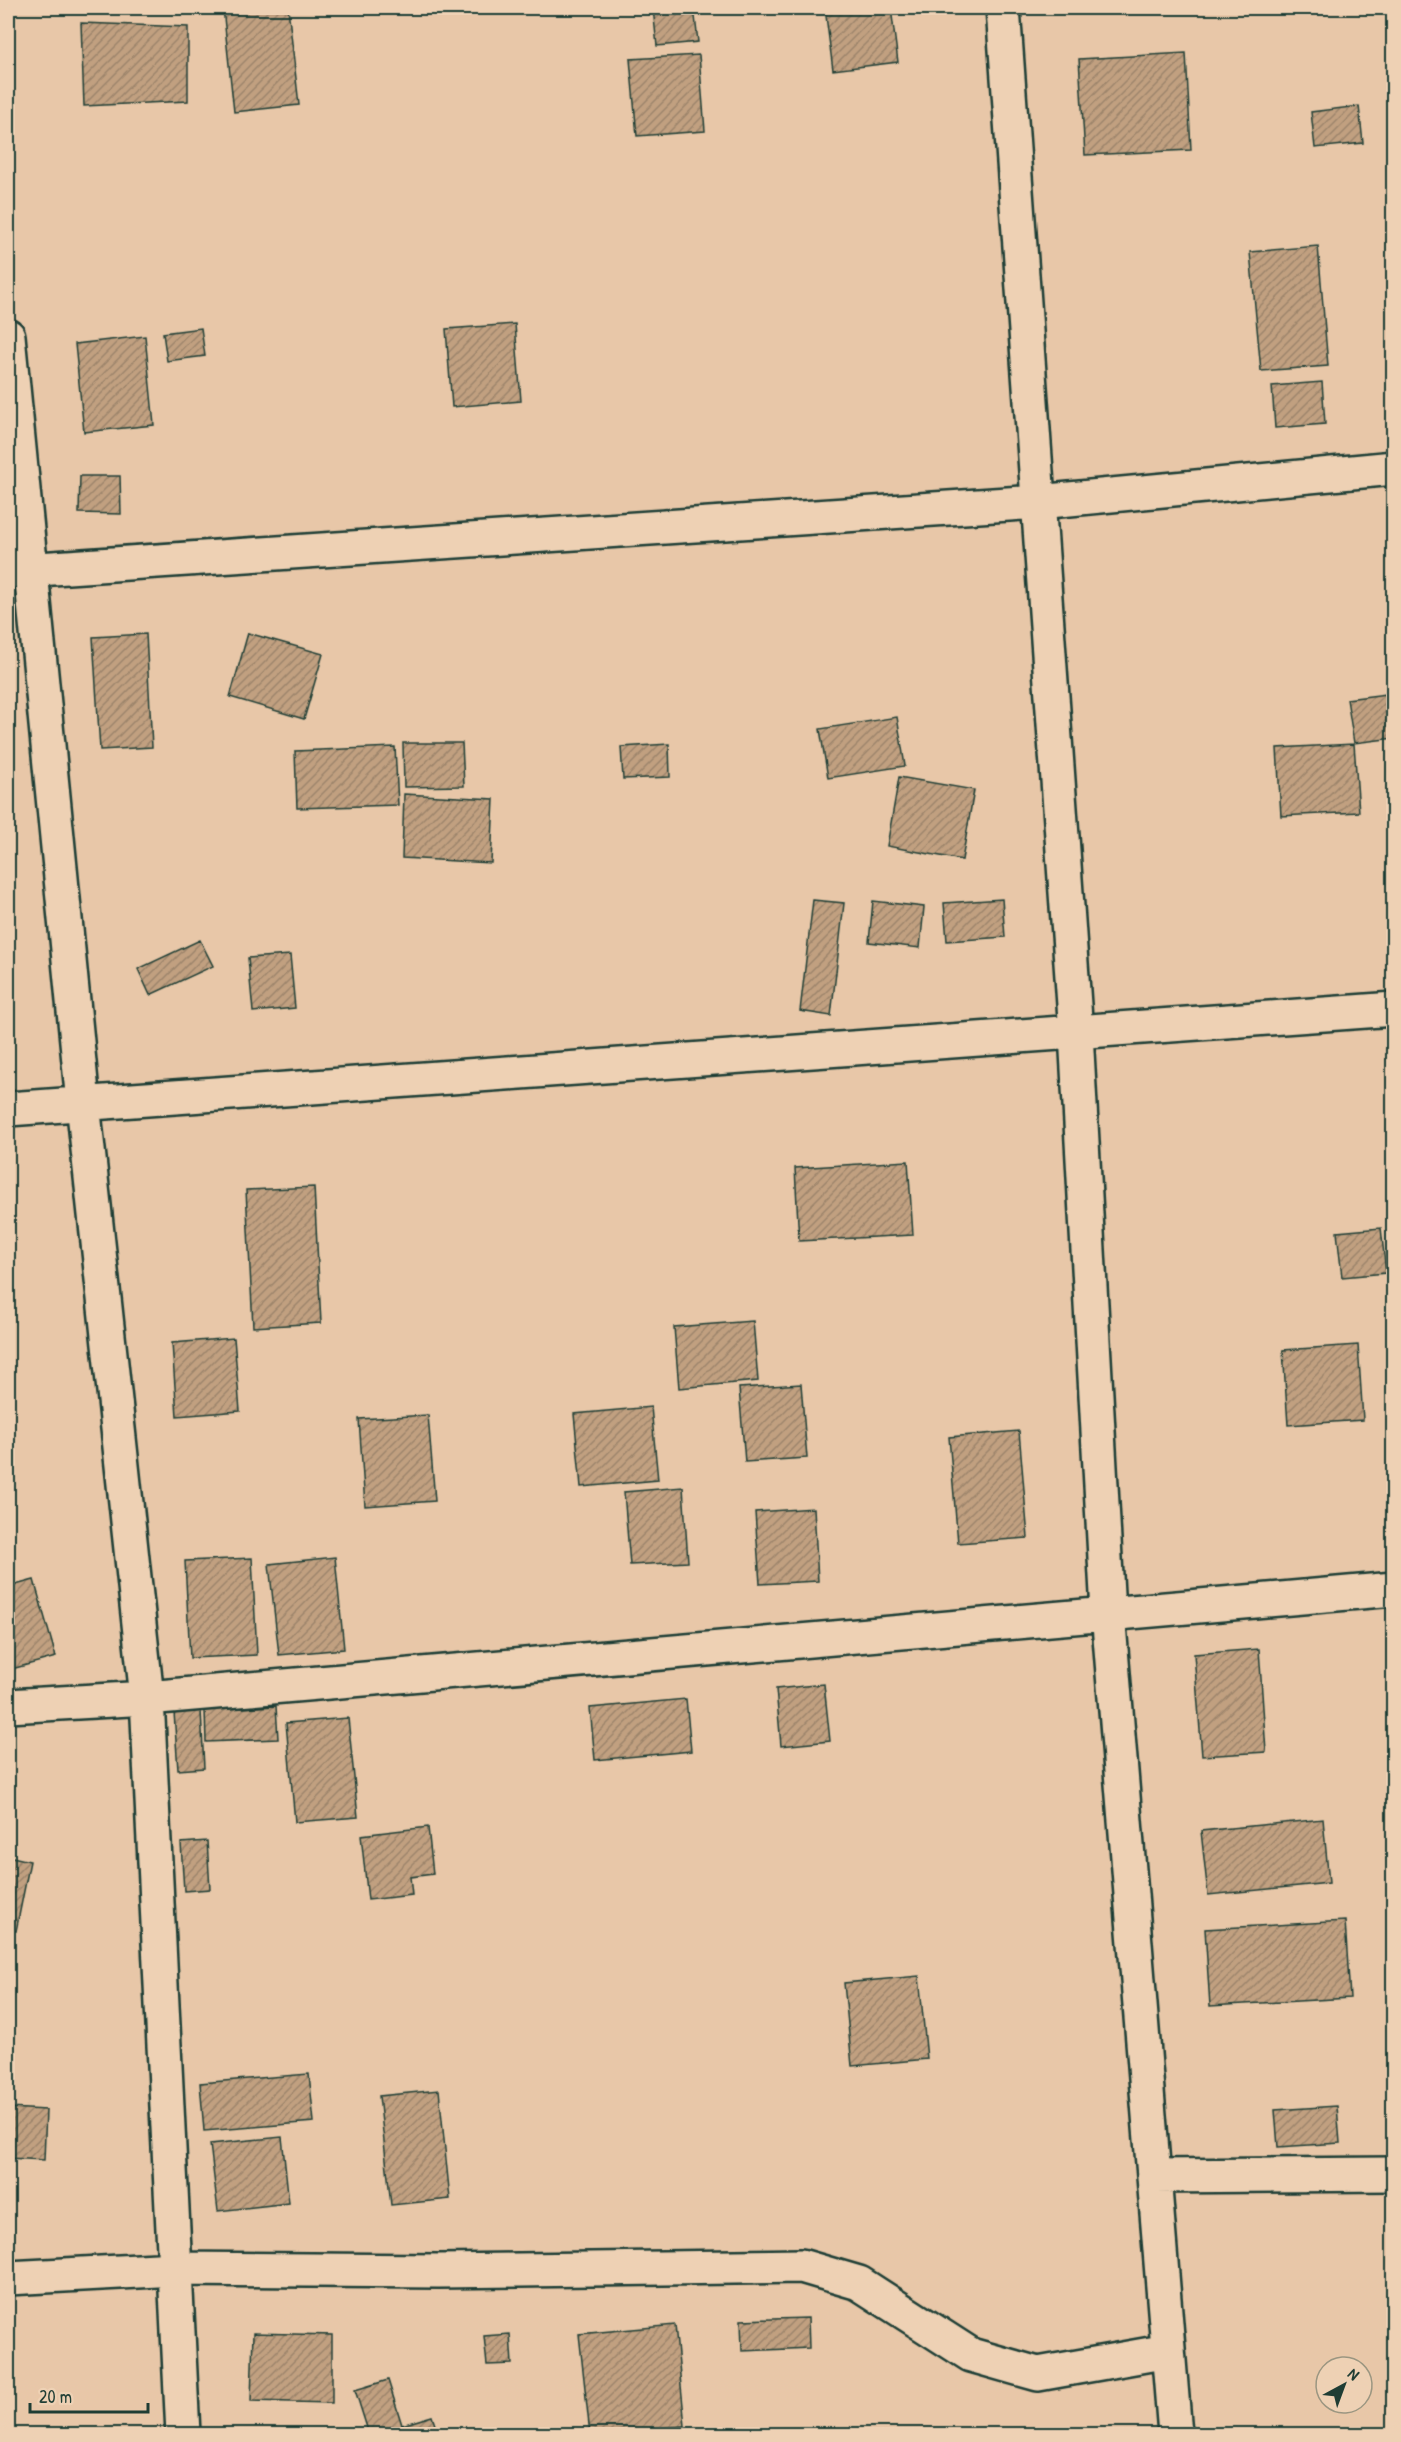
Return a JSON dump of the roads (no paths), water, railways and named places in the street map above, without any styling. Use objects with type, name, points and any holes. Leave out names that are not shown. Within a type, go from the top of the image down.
[{"type":"street","points":[[1003,8],[1076,1033],[1108,1612],[1175,2434]]},
{"type":"street","points":[[8,336],[20,570],[83,1103],[147,1698],[183,2434]]},
{"type":"street","points":[[20,570],[1038,502],[1394,468]]},
{"type":"street","points":[[8,1109],[1394,1010]]},
{"type":"street","points":[[8,1706],[147,1698],[1108,1612],[1394,1589]]},
{"type":"street","points":[[1154,2176],[1394,2174]]},
{"type":"street","points":[[8,2278],[176,2269],[439,2271],[801,2266],[859,2283],[971,2355],[1038,2374],[1168,2351]]}]
